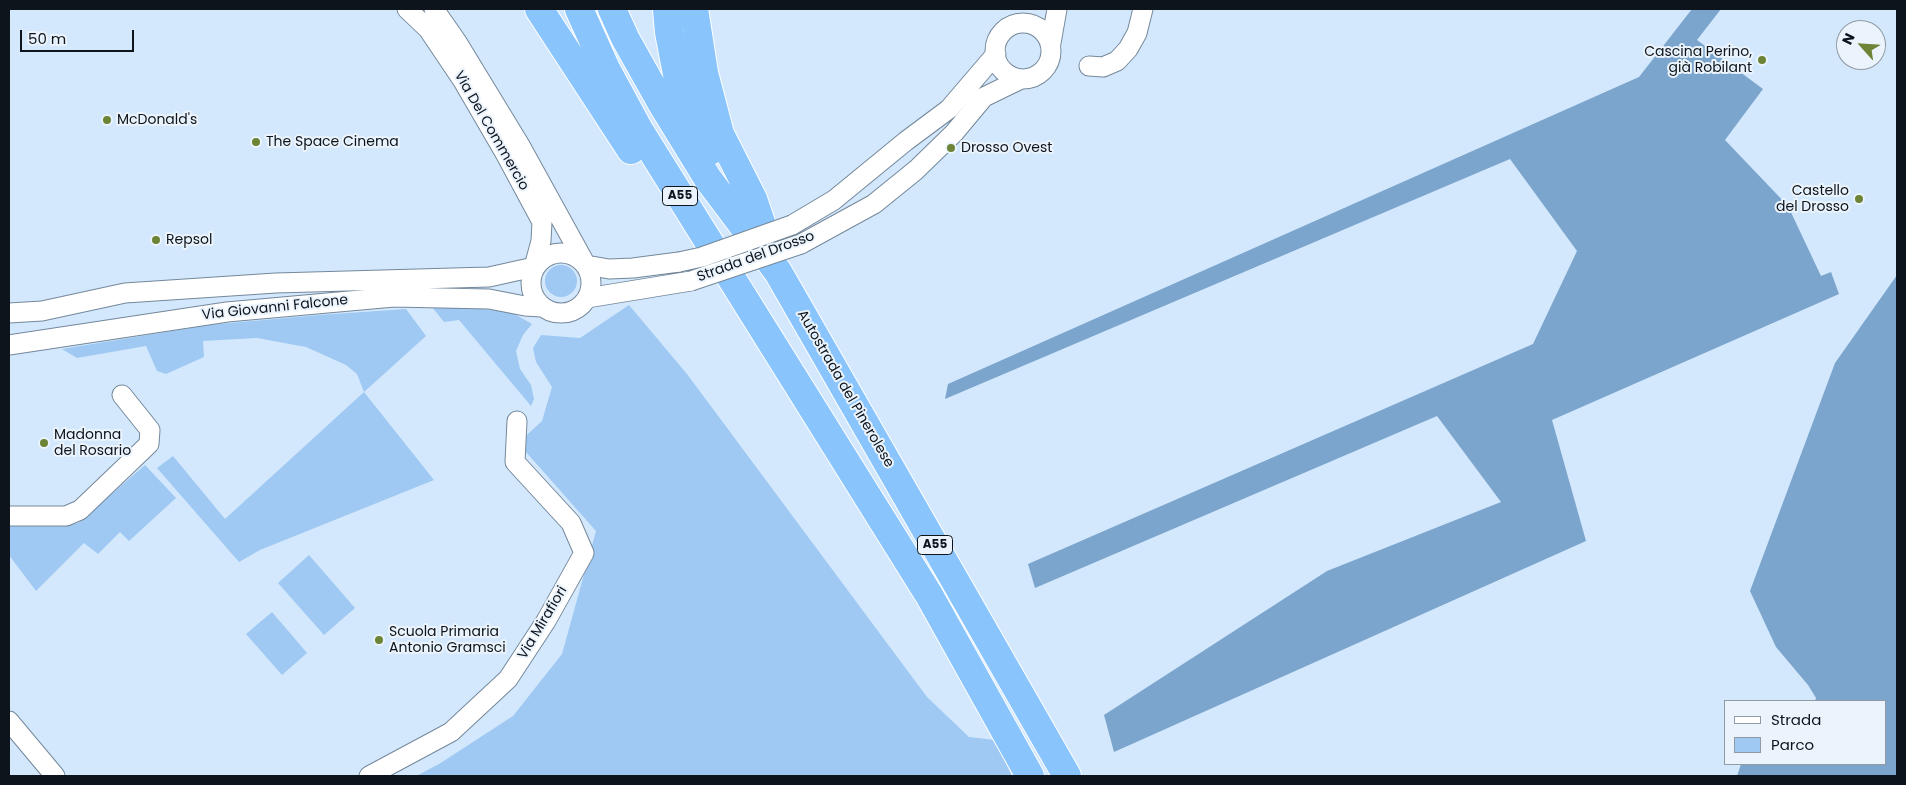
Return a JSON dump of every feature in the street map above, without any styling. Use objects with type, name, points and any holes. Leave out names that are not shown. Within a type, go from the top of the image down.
[{"type":"highway","points":[[540,9],[623,138],[792,377]]},
{"type":"highway","name":"A55","points":[[579,9],[606,70],[638,130],[929,595],[1030,776]]},
{"type":"highway","name":"Autostrada del Pinerolese","points":[[612,9],[625,38],[662,104],[708,179],[778,272],[1067,776]]},
{"type":"highway","points":[[667,9],[673,55],[685,100],[707,146],[778,272]]},
{"type":"highway","points":[[694,9],[704,73],[720,134],[753,199],[778,272]]},
{"type":"street","name":"Via Del Commercio","points":[[407,9],[428,29],[463,81],[542,222],[541,241],[534,267]]},
{"type":"street","name":"Via Del Commercio","points":[[434,9],[467,58],[516,138],[560,214],[586,265]]},
{"type":"street","points":[[1051,43],[1047,35],[1025,16],[999,37],[996,45],[996,54],[1002,69],[1007,74],[1021,79],[1036,76],[1047,66],[1052,51],[1051,43],[1057,9]]},
{"type":"street","points":[[1089,66],[1103,67],[1117,61],[1137,33],[1144,9]]},
{"type":"street","name":"Strada del Drosso","points":[[586,265],[609,269],[679,262],[702,257],[792,225],[834,200],[906,141],[949,109],[996,54]]},
{"type":"street","name":"Strada del Drosso","points":[[587,298],[691,281],[801,244],[874,204],[922,164],[954,134],[984,97],[1021,79]]},
{"type":"street","name":"Via Giovanni Falcone","points":[[9,313],[42,310],[126,293],[276,283],[489,277],[534,267],[542,258],[552,253],[561,252],[579,258],[586,265]]},
{"type":"street","points":[[586,265],[591,281],[587,298]]},
{"type":"street","points":[[534,267],[531,288],[537,302],[542,307]]},
{"type":"street","name":"Via Giovanni Falcone","points":[[9,345],[226,312],[405,296],[489,299],[525,306],[542,307],[554,312],[569,312],[576,309],[587,298]]},
{"type":"street","points":[[9,516],[66,516],[80,510],[144,450],[149,444],[150,430],[122,395]]},
{"type":"street","name":"Via Mirafiori","points":[[369,776],[451,732],[508,679],[546,621],[584,553],[571,523],[515,462],[517,421]]},
{"type":"street","points":[[9,720],[55,776]]},
{"type":"green space","points":[[561,265],[567,266],[572,270],[576,275],[576,287],[572,292],[567,296],[561,297],[555,296],[550,292],[546,287],[545,281],[546,275],[550,270],[555,266]]},
{"type":"green space","points":[[629,305],[687,374],[927,697],[969,737],[995,740],[1012,776],[416,776],[439,764],[513,716],[562,654],[596,531],[518,443],[542,421],[552,387],[536,362],[533,348],[541,335],[580,338]]},
{"type":"green space","points":[[432,307],[474,308],[511,312],[532,324],[523,335],[516,351],[520,369],[531,385],[534,399],[531,406],[459,320],[444,322]]},
{"type":"green space","points":[[406,309],[426,336],[364,392],[357,374],[346,365],[306,347],[257,338],[203,341],[204,357],[166,374],[157,371],[146,346],[77,358],[62,349],[208,325]]},
{"type":"green space","points":[[364,392],[434,480],[260,550],[239,562],[157,468],[173,456],[225,519]]},
{"type":"green space","points":[[145,465],[176,498],[129,541],[120,532],[98,554],[84,543],[36,591],[9,555],[9,524],[66,525],[78,523]]},
{"type":"green space","points":[[309,555],[355,608],[324,635],[278,583]]},
{"type":"green space","points":[[272,612],[307,653],[282,675],[246,634]]},
{"type":"shaded area","points":[[1692,9],[1721,9],[1697,40],[1763,89],[1725,140],[1788,206],[1821,276],[1831,272],[1839,294],[1552,420],[1586,541],[1114,752],[1104,715],[1327,571],[1501,502],[1437,416],[1035,588],[1028,564],[1533,344],[1577,251],[1510,159],[945,399],[948,384],[1639,77]]},
{"type":"shaded area","points":[[1897,275],[1897,776],[1737,776],[1741,765],[1886,765],[1886,700],[1815,700],[1808,685],[1776,647],[1750,591],[1835,363]]},
{"type":"place","name":"Cascina Perino, già Robilant","points":[[1762,60]]},
{"type":"place","name":"McDonald's","points":[[107,120]]},
{"type":"place","name":"The Space Cinema","points":[[256,142]]},
{"type":"place","name":"Drosso Ovest","points":[[951,148]]},
{"type":"place","name":"Castello del Drosso","points":[[1859,199]]},
{"type":"place","name":"Repsol","points":[[156,240]]},
{"type":"place","name":"Madonna del Rosario","points":[[44,443]]},
{"type":"place","name":"Scuola Primaria Antonio Gramsci","points":[[379,640]]}]
